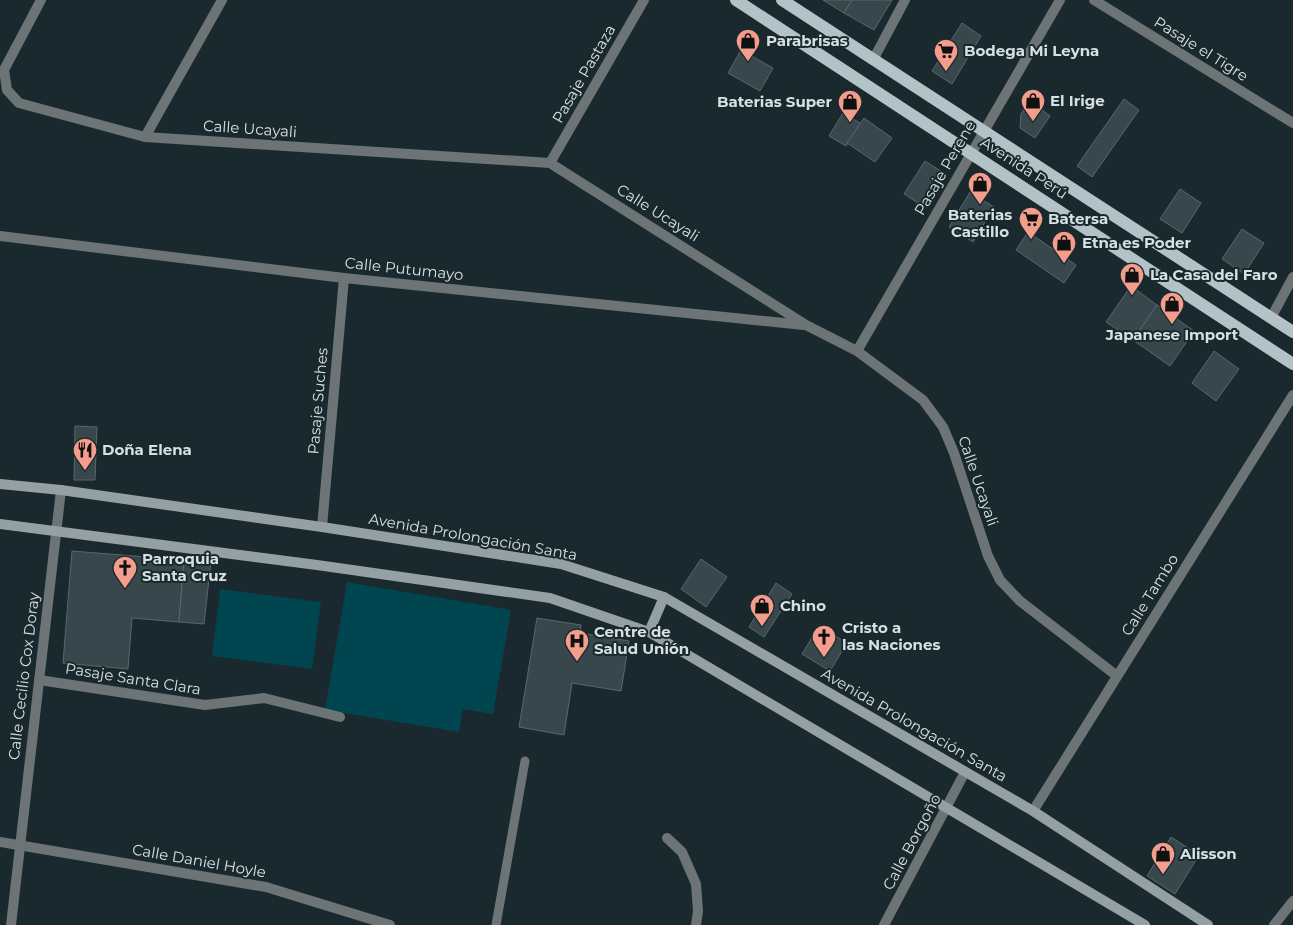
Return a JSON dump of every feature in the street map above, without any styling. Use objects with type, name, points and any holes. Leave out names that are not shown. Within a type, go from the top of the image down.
[{"type":"main road","name":"Avenida Perú","points":[[736,0],[1293,364]]},
{"type":"main road","name":"Avenida Perú","points":[[782,0],[1293,332]]},
{"type":"street","name":"Calle Ucayali","points":[[42,0],[4,70],[6,90],[19,103],[145,137],[550,163],[806,325],[856,351],[923,400],[943,427],[954,453],[988,556],[1000,580],[1020,601],[1117,676]]},
{"type":"street","points":[[145,137],[222,0]]},
{"type":"street","name":"Pasaje Pastaza","points":[[550,163],[644,0]]},
{"type":"street","points":[[873,60],[905,0]]},
{"type":"street","name":"Pasaje Perene","points":[[856,351],[1060,0]]},
{"type":"street","name":"Pasaje el Tigre","points":[[1094,0],[1293,123]]},
{"type":"street","name":"Calle Putumayo","points":[[0,236],[344,278],[806,325]]},
{"type":"street","points":[[1271,318],[1293,277]]},
{"type":"street","name":"Pasaje Suches","points":[[322,527],[344,278]]},
{"type":"street","name":"Calle Tambo","points":[[1033,811],[1293,395]]},
{"type":"street","name":"Avenida Prolongación Santa","points":[[0,484],[61,490],[322,527],[561,564],[664,597],[1033,811],[1208,925]]},
{"type":"street","name":"Calle Cecilio Cox Doray","points":[[11,925],[61,490]]},
{"type":"street","points":[[0,524],[316,564],[550,598],[649,632],[1145,925]]},
{"type":"street","points":[[649,632],[664,597]]},
{"type":"street","name":"Pasaje Santa Clara","points":[[39,680],[205,705],[264,698],[340,717]]},
{"type":"street","name":"Calle Borgoño","points":[[884,925],[965,772]]},
{"type":"street","points":[[667,838],[682,852],[696,884],[698,911],[696,925]]},
{"type":"street","name":"Calle Daniel Hoyle","points":[[0,842],[266,887],[390,925]]},
{"type":"street","points":[[1274,925],[1293,901]]},
{"type":"lane","points":[[496,925],[525,761]]},
{"type":"shaded area","points":[[347,582],[511,610],[493,714],[463,709],[459,732],[325,710]]},
{"type":"shaded area","points":[[220,589],[321,602],[312,669],[212,656]]},
{"type":"building","points":[[823,0],[852,0],[844,13]]},
{"type":"building","points":[[852,0],[892,0],[874,30],[844,13]]},
{"type":"building","points":[[962,23],[981,36],[952,84],[932,71]]},
{"type":"building","points":[[741,50],[773,68],[760,91],[728,73]]},
{"type":"building","points":[[1124,99],[1139,110],[1092,177],[1077,166]]},
{"type":"building","name":"El Irige","points":[[1030,101],[1050,116],[1035,138],[1020,128],[1021,114]]},
{"type":"building","points":[[843,113],[860,123],[846,146],[829,136]]},
{"type":"building","points":[[864,118],[892,138],[875,162],[847,143]]},
{"type":"building","points":[[925,161],[947,175],[926,208],[904,194]]},
{"type":"building","points":[[1180,189],[1201,203],[1182,233],[1160,219]]},
{"type":"building","points":[[970,192],[994,207],[973,242],[949,227]]},
{"type":"building","points":[[1242,229],[1264,243],[1244,274],[1222,259]]},
{"type":"building","points":[[1028,232],[1076,265],[1064,283],[1016,250]]},
{"type":"building","points":[[1131,286],[1157,305],[1133,340],[1106,322]]},
{"type":"building","points":[[1157,305],[1194,331],[1170,366],[1133,340]]},
{"type":"building","points":[[1214,351],[1239,369],[1216,401],[1192,383]]},
{"type":"building","points":[[75,426],[97,427],[95,480],[74,480]]},
{"type":"building","name":"Parroquia Santa Cruz","points":[[72,551],[184,560],[179,622],[132,618],[128,669],[63,663]]},
{"type":"building","points":[[701,559],[727,577],[706,607],[681,589]]},
{"type":"building","points":[[184,560],[211,561],[204,624],[179,622]]},
{"type":"building","points":[[776,583],[792,594],[764,637],[749,627]]},
{"type":"building","name":"Centre de Salud Unión","points":[[537,618],[581,625],[580,633],[629,641],[621,691],[572,683],[564,735],[519,727]]},
{"type":"building","points":[[819,626],[847,643],[830,671],[802,654]]},
{"type":"building","points":[[1171,837],[1199,855],[1175,894],[1147,876]]},
{"type":"place","name":"Parabrisas","points":[[748,62]]},
{"type":"place","name":"Bodega Mi Leyna","points":[[946,72]]},
{"type":"place","name":"El Irige","points":[[1033,122]]},
{"type":"place","name":"Baterias Super","points":[[850,123]]},
{"type":"place","name":"Baterias Castillo","points":[[980,205]]},
{"type":"place","name":"Batersa","points":[[1031,240]]},
{"type":"place","name":"Etna es Poder","points":[[1064,264]]},
{"type":"place","name":"La Casa del Faro","points":[[1132,296]]},
{"type":"place","name":"Japanese Import","points":[[1172,325]]},
{"type":"place","name":"Doña Elena","points":[[85,471]]},
{"type":"place","name":"Parroquia Santa Cruz","points":[[125,589]]},
{"type":"place","name":"Chino","points":[[762,627]]},
{"type":"place","name":"Cristo a las Naciones","points":[[824,658]]},
{"type":"place","name":"Centre de Salud Unión","points":[[577,662]]},
{"type":"place","name":"Alisson","points":[[1163,875]]}]
